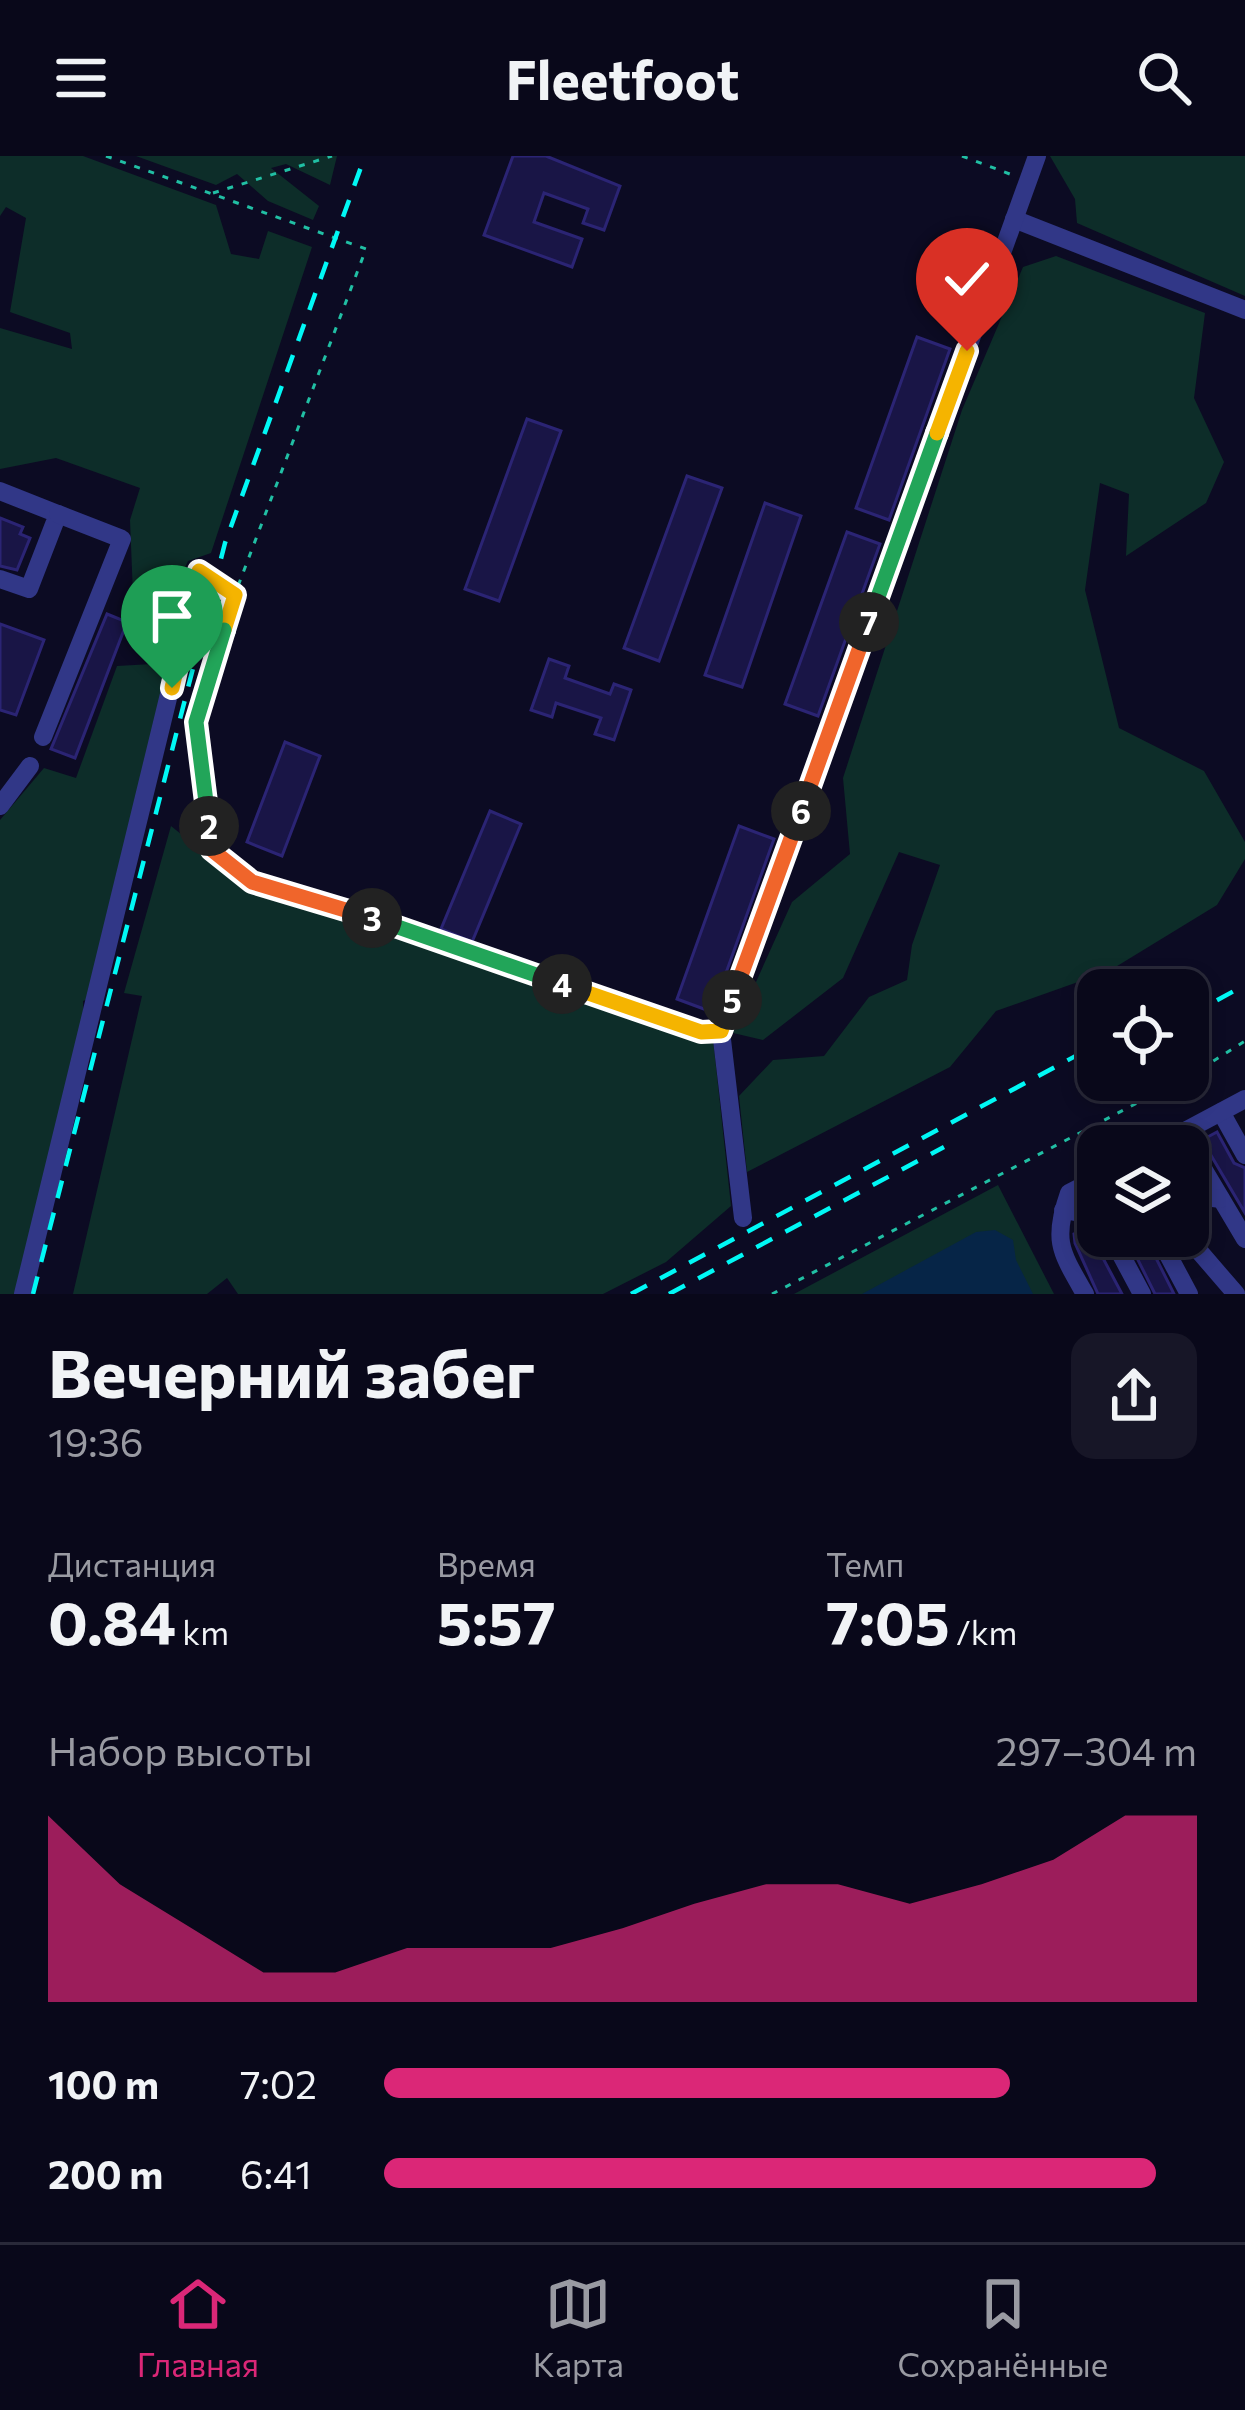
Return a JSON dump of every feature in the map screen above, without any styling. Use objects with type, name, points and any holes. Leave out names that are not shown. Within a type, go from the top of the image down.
[{"type":"street","points":[[743,1218],[721,1031],[1036,156]]},
{"type":"street","points":[[1014,219],[1245,310]]},
{"type":"street","points":[[0,491],[122,539],[43,737]]},
{"type":"street","points":[[0,579],[28,590],[58,514]]},
{"type":"street","points":[[23,1294],[199,571]]},
{"type":"street","points":[[0,806],[30,766]]},
{"type":"street","points":[[1197,1125],[1245,1100]]},
{"type":"street","points":[[1221,1112],[1245,1154]]},
{"type":"street","points":[[1209,1179],[1245,1239]]},
{"type":"street","points":[[1077,1189],[1069,1193],[1058,1223],[1060,1249],[1085,1294]]},
{"type":"street","points":[[1209,1198],[1221,1199]]},
{"type":"street","points":[[1063,1210],[1077,1212]]},
{"type":"street","points":[[1122,1257],[1142,1294]]},
{"type":"street","points":[[1169,1257],[1185,1288],[1209,1265]]},
{"type":"street","points":[[1203,1257],[1236,1294]]},
{"type":"path","points":[[106,156],[365,249],[235,595],[196,722],[212,850],[231,868],[282,894],[397,925],[701,1032],[721,1031]]},
{"type":"path","points":[[212,194],[332,156]]},
{"type":"path","points":[[962,156],[1028,181]]},
{"type":"path","points":[[199,571],[235,595]]},
{"type":"path","points":[[1209,1064],[1245,1041]]},
{"type":"path","points":[[772,1294],[1141,1101]]},
{"type":"green space","points":[[0,156],[83,156],[216,205],[231,254],[259,259],[268,231],[312,247],[211,553],[188,561],[159,624],[134,620],[130,520],[140,488],[56,458],[0,469],[0,328],[72,349],[70,333],[10,312],[26,218],[6,207],[0,216]]},
{"type":"green space","points":[[136,156],[337,156],[330,185],[286,164],[271,168],[319,206],[313,220],[268,201],[237,174],[216,185]]},
{"type":"green space","points":[[1050,156],[1245,156],[1245,296],[1077,223],[1075,199]]},
{"type":"green space","points":[[1056,256],[1205,313],[1194,398],[1224,462],[1206,503],[1126,556],[1129,494],[1100,483],[1085,590],[1119,728],[1204,771],[1245,842],[1245,859],[1217,905],[1112,969],[1077,969],[1077,982],[996,1011],[950,1067],[747,1172],[739,1096],[773,1060],[824,1056],[869,997],[907,980],[912,945],[940,865],[899,852],[843,978],[763,1040],[733,1033],[792,902],[850,854],[843,778],[962,410],[1023,267]]},
{"type":"green space","points":[[181,595],[202,596],[103,993],[83,1001],[84,1024],[27,1256],[14,1294],[0,1294],[0,820],[44,768],[76,778],[117,666],[152,664]]},
{"type":"green space","points":[[171,826],[238,880],[699,1039],[713,1039],[731,1206],[666,1262],[603,1294],[238,1294],[227,1278],[207,1294],[73,1294],[142,996],[124,993]]},
{"type":"green space","points":[[998,1185],[1054,1294],[794,1294]]},
{"type":"water","points":[[995,1230],[1013,1240],[1016,1260],[1033,1294],[862,1294],[976,1232]]},
{"type":"building","points":[[513,156],[546,156],[620,186],[604,230],[583,223],[588,209],[544,193],[534,222],[582,239],[572,267],[484,235]]},
{"type":"building","points":[[917,337],[950,349],[889,520],[856,508]]},
{"type":"building","points":[[527,419],[561,431],[499,601],[465,589]]},
{"type":"building","points":[[687,476],[722,488],[659,661],[624,648]]},
{"type":"building","points":[[765,503],[801,516],[742,687],[705,675]]},
{"type":"building","points":[[0,518],[23,527],[20,534],[30,538],[17,570],[0,566]]},
{"type":"building","points":[[847,532],[880,544],[818,716],[785,704]]},
{"type":"building","points":[[107,614],[127,622],[75,758],[51,749]]},
{"type":"building","points":[[0,624],[44,640],[16,715],[0,710]]},
{"type":"building","points":[[549,659],[569,666],[565,678],[610,694],[614,684],[631,690],[614,740],[595,734],[601,718],[556,703],[552,717],[531,710]]},
{"type":"building","points":[[285,742],[320,756],[282,856],[247,842]]},
{"type":"building","points":[[490,811],[521,824],[472,942],[441,929]]},
{"type":"building","points":[[739,826],[774,839],[712,1012],[677,999]]},
{"type":"building","points":[[1217,1132],[1234,1163],[1245,1168],[1245,1213],[1209,1152],[1209,1136]]},
{"type":"building","points":[[1081,1257],[1102,1257],[1122,1294],[1098,1294]]},
{"type":"building","points":[[1136,1257],[1156,1257],[1174,1294],[1155,1294]]},
{"type":"railway","points":[[33,1294],[225,543],[365,156]]},
{"type":"railway","points":[[1209,1005],[1245,985]]},
{"type":"railway","points":[[631,1294],[1077,1055]]},
{"type":"railway","points":[[669,1294],[944,1147]]},
{"type":"route","points":[[172,688],[199,571],[235,595],[196,722],[212,850],[252,882],[397,925],[701,1032],[721,1031],[967,351]]}]
